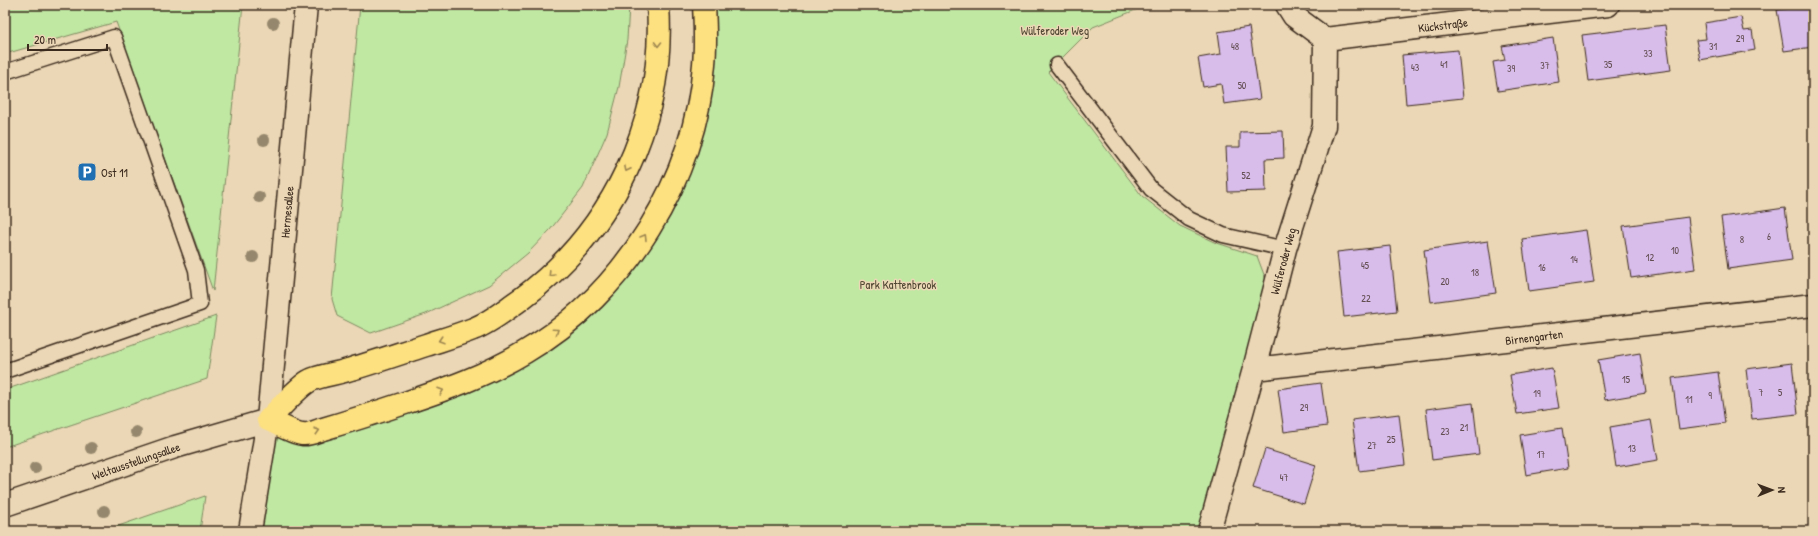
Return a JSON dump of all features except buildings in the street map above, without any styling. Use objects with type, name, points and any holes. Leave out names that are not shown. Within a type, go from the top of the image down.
[{"type":"highway","points":[[658,5],[658,52],[654,90],[646,123],[632,160],[614,196],[593,228],[572,254],[543,282],[475,329],[351,370],[309,380],[268,420],[303,434],[356,419],[462,383],[496,369],[527,351],[560,328],[586,306],[615,277],[638,247],[659,212],[679,170],[690,137],[699,101],[704,65],[704,5]]},
{"type":"street","name":"Hermesallee","points":[[250,531],[268,420],[306,5]]},
{"type":"street","points":[[1287,5],[1294,16],[1325,39]]},
{"type":"street","name":"Kückstraße","points":[[1325,39],[1608,5]]},
{"type":"street","name":"Wülferoder Weg","points":[[1209,531],[1254,369],[1285,249],[1324,126],[1325,39]]},
{"type":"street","name":"Birnengarten","points":[[1254,369],[1813,305]]},
{"type":"street","name":"Weltausstellungsallee","points":[[5,505],[174,447],[268,420]]},
{"type":"lane","points":[[5,72],[114,37],[196,270],[200,304],[5,371]]},
{"type":"lane","points":[[1057,65],[1151,189],[1189,219],[1223,235],[1285,249]]},
{"type":"green space","points":[[5,5],[243,5],[213,291],[116,22],[5,54]]},
{"type":"green space","points":[[360,5],[629,5],[627,40],[619,87],[607,133],[583,188],[550,230],[528,253],[489,285],[426,314],[371,333],[337,316],[332,299]]},
{"type":"green space","name":"Park Kattenbrook","points":[[704,5],[1148,5],[1093,27],[1048,72],[1142,196],[1180,226],[1214,242],[1257,256],[1266,280],[1200,531],[251,531],[268,420],[303,434],[462,383],[586,306],[679,170]]},
{"type":"green space","points":[[216,316],[207,379],[5,447],[5,390]]},
{"type":"green space","points":[[205,496],[200,531],[104,531]]},
{"type":"place","name":"Ost 11","points":[[87,172]]}]
